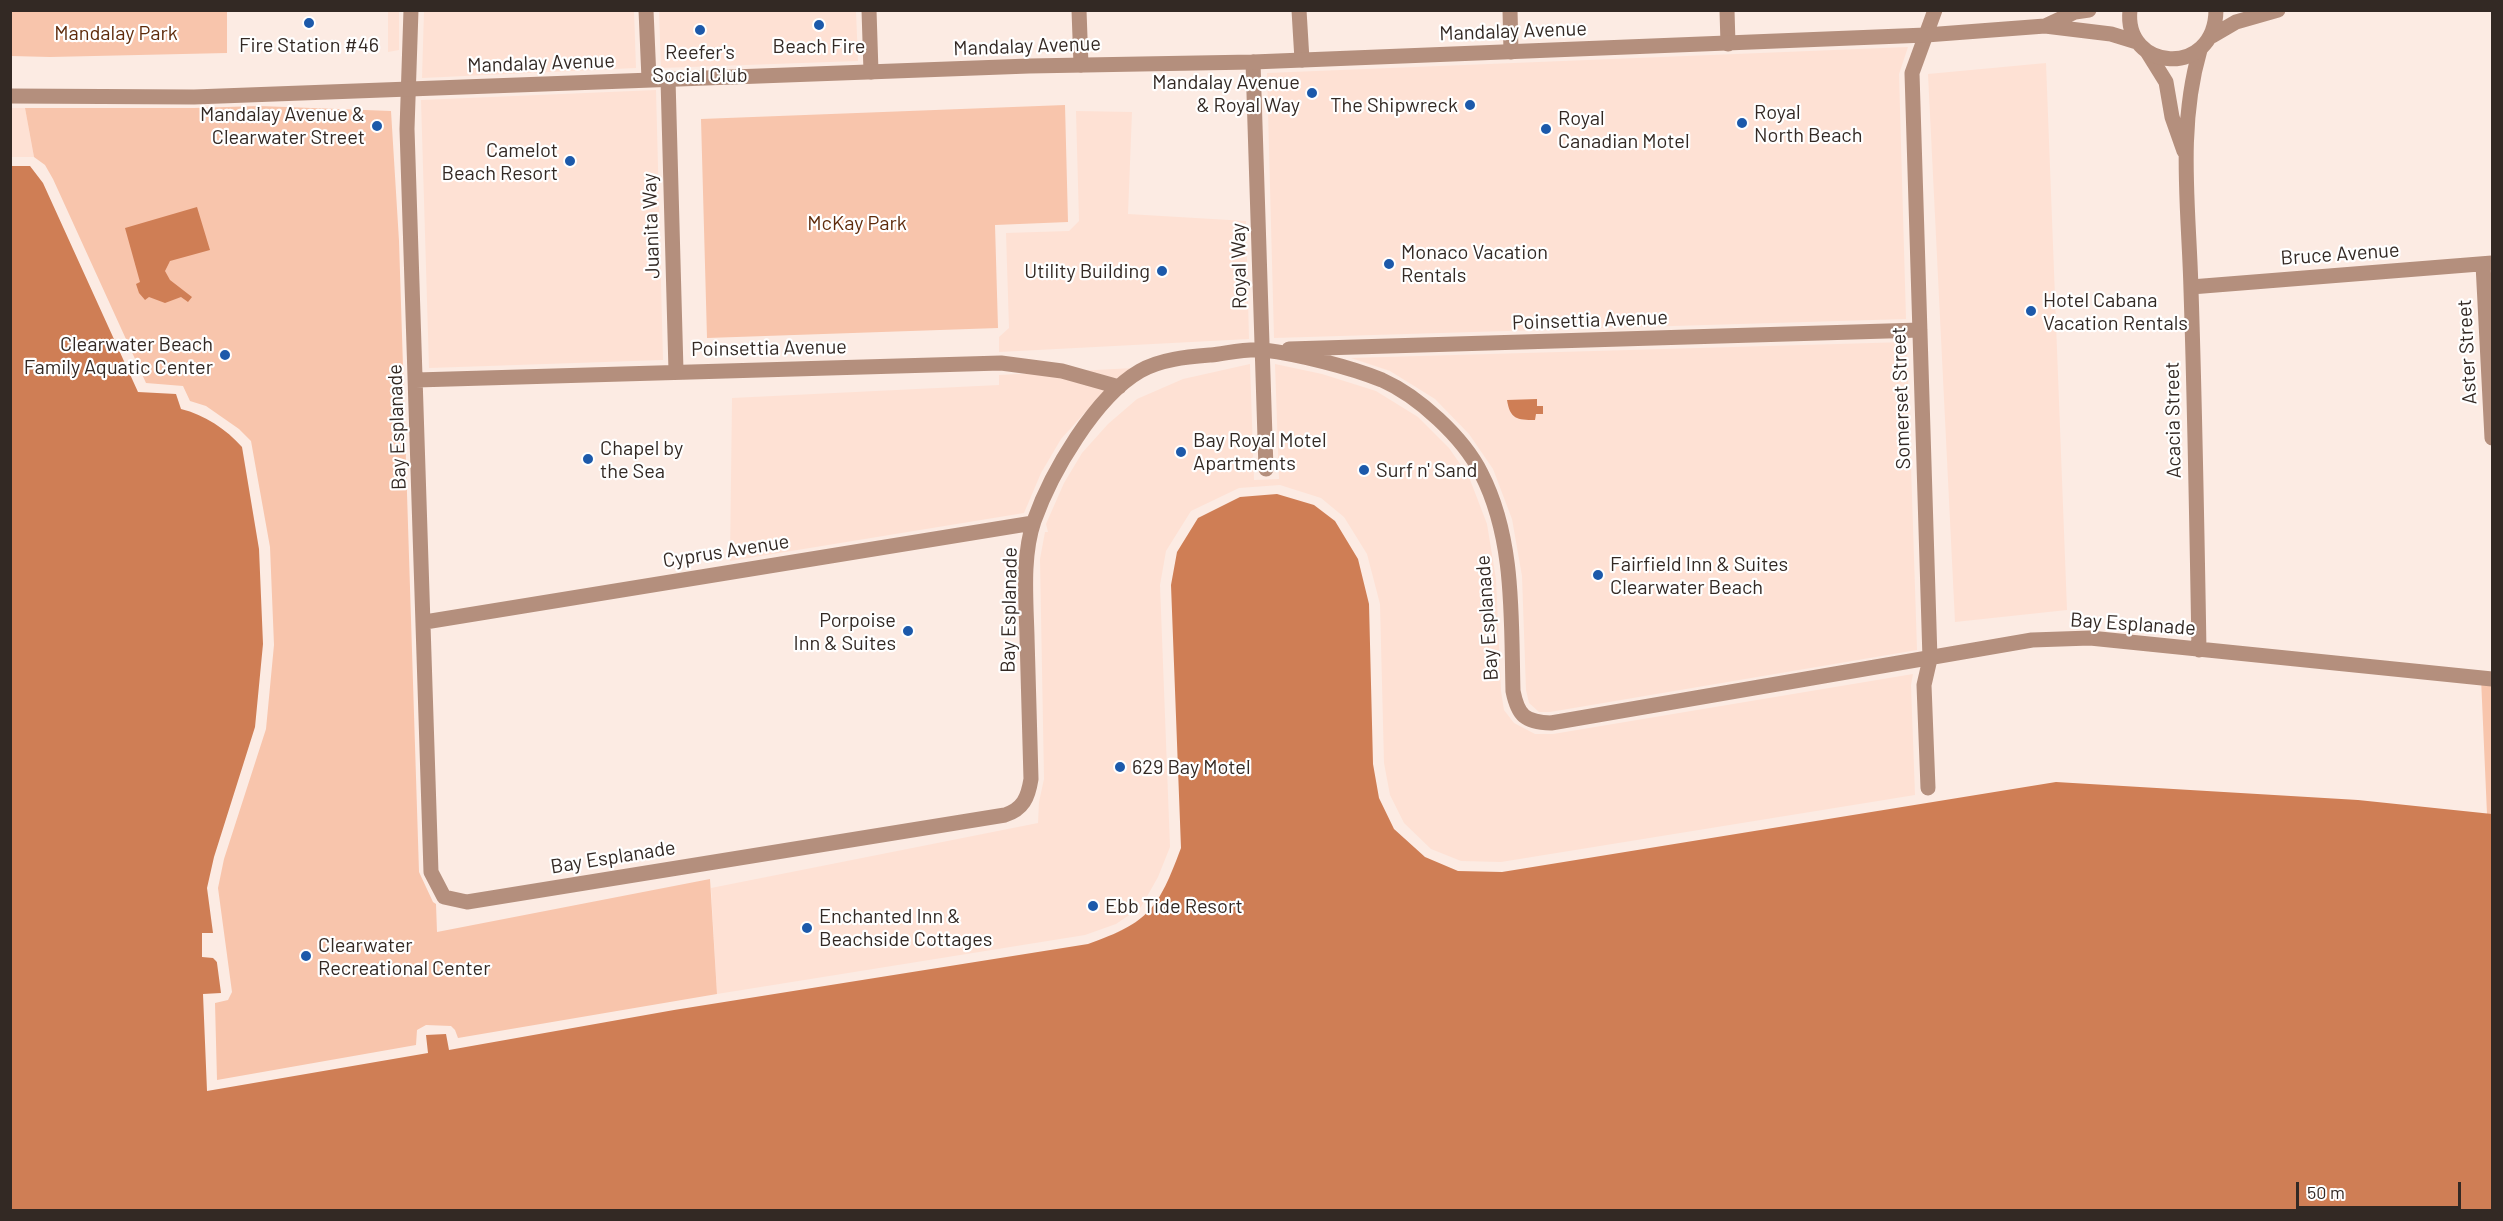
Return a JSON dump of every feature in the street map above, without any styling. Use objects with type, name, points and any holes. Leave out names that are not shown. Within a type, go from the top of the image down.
[{"type":"street","name":"Bay Esplanade","points":[[411,10],[412,50],[407,129],[425,622],[431,872],[444,897],[467,902],[993,817],[1016,811],[1024,803],[1031,779],[1026,595],[1027,558],[1033,523],[1052,479],[1071,446],[1093,415],[1119,387],[1140,371],[1174,358],[1262,350],[1326,363],[1383,380],[1427,408],[1460,442],[1481,472],[1499,521],[1509,578],[1515,699],[1517,708],[1524,717],[1535,723],[1551,723],[2032,640],[2090,638],[2493,679]]},
{"type":"street","points":[[646,10],[649,79]]},
{"type":"street","points":[[869,10],[871,72]]},
{"type":"street","points":[[1079,10],[1081,65]]},
{"type":"street","points":[[1299,10],[1302,60]]},
{"type":"street","points":[[1510,10],[1511,52]]},
{"type":"street","points":[[1727,10],[1728,44]]},
{"type":"street","name":"Somerset Street","points":[[1928,788],[1924,684],[1930,659],[1912,73],[1935,10]]},
{"type":"street","name":"Mandalay Avenue","points":[[2045,26],[2075,12],[2089,10]]},
{"type":"street","name":"Acacia Street","points":[[2130,10],[2131,30],[2166,82],[2172,117],[2185,154]]},
{"type":"street","points":[[2212,36],[2216,23],[2216,10]]},
{"type":"street","points":[[2200,50],[2212,36],[2236,22],[2278,10]]},
{"type":"street","name":"Mandalay Avenue","points":[[10,96],[194,97],[649,79],[1081,65],[1253,62],[1728,44],[1926,35],[2045,26],[2111,34],[2169,60],[2180,59],[2200,50]]},
{"type":"street","name":"Acacia Street","points":[[2199,650],[2191,286],[2185,154],[2192,80],[2200,50]]},
{"type":"street","name":"Royal Way","points":[[1253,62],[1266,468]]},
{"type":"street","name":"Juanita Way","points":[[668,79],[676,371]]},
{"type":"street","name":"Bruce Avenue","points":[[2191,286],[2488,263]]},
{"type":"street","name":"Aster Street","points":[[2488,263],[2493,438]]},
{"type":"street","name":"Poinsettia Avenue","points":[[1262,350],[1920,330]]},
{"type":"street","name":"Poinsettia Avenue","points":[[416,380],[1001,363],[1062,371],[1119,387]]},
{"type":"street","name":"Cyprus Avenue","points":[[425,622],[1033,523]]},
{"type":"shaded area","points":[[388,11],[399,11],[399,50],[388,52]]},
{"type":"shaded area","points":[[424,11],[634,11],[636,68],[422,78]]},
{"type":"shaded area","points":[[659,11],[856,11],[858,61],[661,68]]},
{"type":"shaded area","points":[[1908,47],[1899,74],[1906,319],[1274,338],[1267,73]]},
{"type":"shaded area","points":[[2046,63],[2067,610],[1955,622],[1928,74]]},
{"type":"shaded area","points":[[656,90],[663,360],[429,368],[421,100]]},
{"type":"shaded area","points":[[11,108],[25,108],[34,157],[11,157]]},
{"type":"shaded area","points":[[1076,111],[1132,112],[1128,214],[1246,221],[1249,339],[999,352],[999,337],[1009,328],[1006,233],[1069,231],[1079,221]]},
{"type":"shaded area","points":[[10,166],[30,166],[43,183],[138,392],[176,394],[181,409],[214,424],[242,447],[259,549],[263,644],[255,727],[214,857],[207,888],[221,993],[203,994],[207,1091],[428,1053],[426,1035],[446,1034],[449,1050],[674,1010],[1088,944],[1125,928],[1139,920],[1158,899],[1181,848],[1171,585],[1177,552],[1198,518],[1240,497],[1277,494],[1314,505],[1335,521],[1358,559],[1369,604],[1373,764],[1379,798],[1394,829],[1425,857],[1458,871],[1502,872],[2056,782],[2358,800],[2492,814],[2492,1210],[11,1210]]},
{"type":"shaded area","points":[[197,207],[210,250],[170,261],[165,271],[170,280],[192,297],[188,302],[181,297],[165,303],[149,297],[145,300],[136,284],[140,282],[125,228]]},
{"type":"shaded area","points":[[1907,342],[1917,650],[1550,712],[1539,712],[1529,703],[1526,690],[1522,576],[1512,519],[1493,469],[1469,434],[1435,399],[1390,371],[1351,358]]},
{"type":"shaded area","points":[[1250,364],[1254,480],[1279,479],[1275,364],[1322,374],[1376,391],[1418,417],[1449,448],[1469,477],[1487,524],[1496,579],[1501,691],[1504,710],[1514,723],[1535,734],[1553,734],[1913,674],[1911,685],[1915,795],[1501,862],[1461,861],[1431,849],[1404,823],[1390,795],[1384,763],[1380,604],[1367,554],[1344,517],[1321,498],[1280,485],[1239,488],[1191,511],[1166,551],[1160,585],[1170,847],[1158,877],[1141,907],[1116,924],[1085,935],[717,994],[711,888],[1038,823],[1039,802],[1044,779],[1040,559],[1045,532],[1048,532],[1046,524],[1064,483],[1082,453],[1108,424],[1137,399],[1183,379]]},
{"type":"shaded area","points":[[1153,367],[1089,408],[1061,439],[1041,473],[1024,513],[730,561],[732,398],[999,385],[999,375]]},
{"type":"shaded area","points":[[1537,399],[1537,406],[1543,406],[1543,414],[1536,414],[1535,420],[1523,420],[1512,415],[1507,400]]},
{"type":"green space","name":"Mandalay Park","points":[[11,10],[227,11],[227,53],[11,56]]},
{"type":"green space","name":"McKay Park","points":[[1065,105],[1068,222],[995,225],[998,328],[707,338],[701,119]]},
{"type":"green space","points":[[259,106],[391,111],[399,241],[419,872],[436,904],[437,932],[710,879],[717,994],[458,1038],[451,1026],[426,1025],[417,1030],[416,1045],[217,1080],[215,1003],[228,1000],[232,992],[218,888],[224,859],[266,729],[274,645],[270,547],[251,441],[239,429],[206,406],[190,401],[183,386],[146,383],[53,179],[45,165],[34,157],[25,108]]},
{"type":"green space","points":[[2481,678],[2492,679],[2492,814],[2487,814]]},
{"type":"pier","points":[[202,933],[215,933],[220,965],[213,958],[202,957]]},
{"type":"place","name":"Fire Station #46","points":[[309,23]]},
{"type":"place","name":"Beach Fire","points":[[819,25]]},
{"type":"place","name":"Reefer's Social Club","points":[[700,30]]},
{"type":"place","name":"Mandalay Avenue & Royal Way","points":[[1312,93]]},
{"type":"place","name":"The Shipwreck","points":[[1470,105]]},
{"type":"place","name":"Royal North Beach","points":[[1742,123]]},
{"type":"place","name":"Mandalay Avenue & Clearwater Street","points":[[377,126]]},
{"type":"place","name":"Royal Canadian Motel","points":[[1546,129]]},
{"type":"place","name":"Camelot Beach Resort","points":[[570,161]]},
{"type":"place","name":"Monaco Vacation Rentals","points":[[1389,264]]},
{"type":"place","name":"Utility Building","points":[[1162,271]]},
{"type":"place","name":"Hotel Cabana Vacation Rentals","points":[[2031,311]]},
{"type":"place","name":"Clearwater Beach Family Aquatic Center","points":[[225,355]]},
{"type":"place","name":"Bay Royal Motel Apartments","points":[[1181,452]]},
{"type":"place","name":"Chapel by the Sea","points":[[588,459]]},
{"type":"place","name":"Surf n' Sand","points":[[1364,470]]},
{"type":"place","name":"Fairfield Inn & Suites Clearwater Beach","points":[[1598,575]]},
{"type":"place","name":"Porpoise Inn & Suites","points":[[908,631]]},
{"type":"place","name":"629 Bay Motel","points":[[1120,767]]},
{"type":"place","name":"Ebb Tide Resort","points":[[1093,906]]},
{"type":"place","name":"Enchanted Inn & Beachside Cottages","points":[[807,928]]},
{"type":"place","name":"Clearwater Recreational Center","points":[[306,956]]}]
